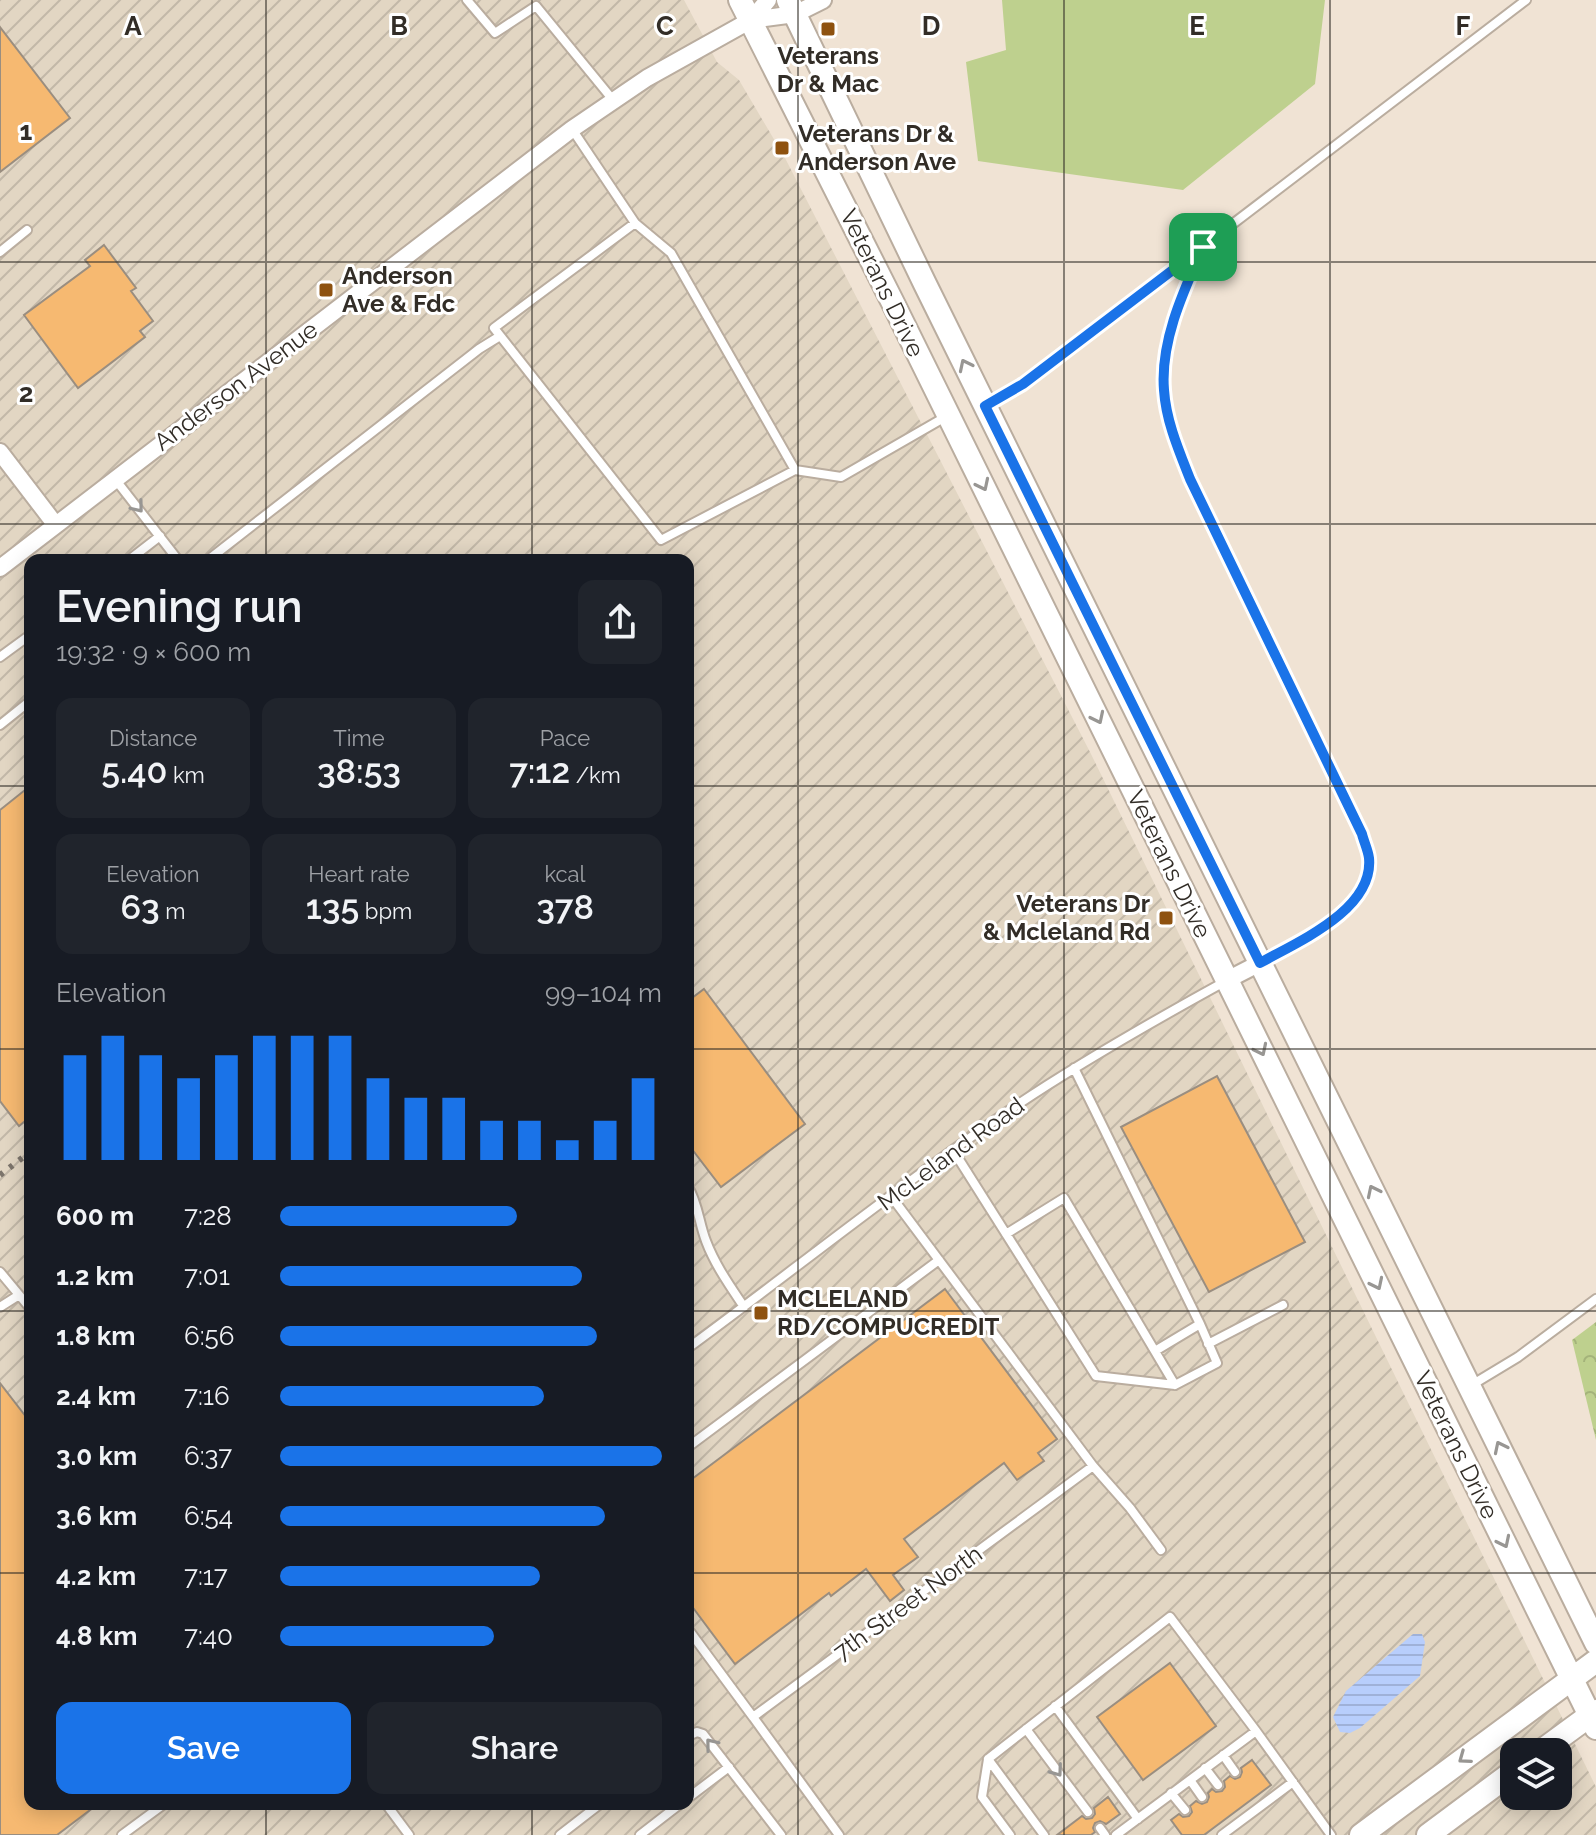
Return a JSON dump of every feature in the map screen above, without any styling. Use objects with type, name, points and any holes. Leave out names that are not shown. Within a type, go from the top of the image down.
[{"type":"main road","name":"Veterans Drive","points":[[792,7],[985,406],[1596,1643]]},
{"type":"main road","name":"Veterans Drive","points":[[746,10],[1594,1718]]},
{"type":"main road","points":[[1361,1835],[1596,1661]]},
{"type":"main road","points":[[1562,1738],[1594,1718]]},
{"type":"main road","points":[[1428,1835],[1500,1781]]},
{"type":"street","name":"Anderson Avenue","points":[[0,568],[572,129],[746,10],[768,0]]},
{"type":"street","name":"Anderson Avenue","points":[[746,10],[792,7],[823,0]]},
{"type":"street","points":[[0,452],[55,524]]},
{"type":"street","points":[[1227,980],[1260,963]]},
{"type":"lane","points":[[467,0],[495,33],[544,0]]},
{"type":"lane","points":[[985,406],[1023,384],[1526,0]]},
{"type":"lane","points":[[536,6],[613,100]]},
{"type":"lane","points":[[572,129],[635,223],[671,253],[795,470]]},
{"type":"lane","points":[[635,223],[494,328],[661,540],[795,470],[841,477],[948,415]]},
{"type":"lane","points":[[0,252],[27,230]]},
{"type":"lane","points":[[1203,247],[1186,285],[1166,352],[1163,389],[1172,434],[1190,479],[1362,834],[1369,859],[1367,881],[1355,900],[1338,917],[1260,963]]},
{"type":"lane","points":[[216,554],[479,349],[500,336]]},
{"type":"lane","points":[[115,479],[174,554]]},
{"type":"lane","points":[[137,554],[160,536]]},
{"type":"lane","points":[[0,657],[24,639]]},
{"type":"lane","points":[[0,725],[24,706]]},
{"type":"lane","name":"McLeland Road","points":[[694,1344],[953,1150],[1074,1068],[1227,980]]},
{"type":"lane","points":[[953,1150],[1096,1376],[1175,1385],[1217,1363],[1074,1068]]},
{"type":"lane","points":[[891,1196],[1093,1466],[1161,1550]]},
{"type":"lane","points":[[1006,1234],[1064,1198],[1175,1385]]},
{"type":"lane","points":[[694,1199],[706,1240],[744,1307]]},
{"type":"lane","points":[[694,1443],[939,1260]]},
{"type":"lane","points":[[0,1272],[24,1301]]},
{"type":"lane","points":[[0,1307],[19,1295]]},
{"type":"lane","points":[[1470,1386],[1518,1357],[1596,1299]]},
{"type":"lane","points":[[1208,1344],[1283,1305]]},
{"type":"lane","points":[[1155,1351],[1200,1324]]},
{"type":"lane","name":"7th Street North","points":[[753,1717],[1093,1466]]},
{"type":"lane","points":[[1010,1835],[982,1797],[988,1759],[1170,1617],[1331,1835]]},
{"type":"lane","points":[[694,1637],[839,1835]]},
{"type":"lane","points":[[1055,1706],[1138,1819]]},
{"type":"lane","points":[[1026,1729],[1088,1812]]},
{"type":"lane","points":[[1116,1835],[1256,1731]]},
{"type":"lane","points":[[694,1733],[703,1734],[781,1835]]},
{"type":"lane","points":[[1223,1755],[1235,1772]]},
{"type":"lane","points":[[988,1759],[1044,1835]]},
{"type":"lane","points":[[694,1793],[729,1767]]},
{"type":"lane","points":[[1205,1768],[1218,1785]]},
{"type":"lane","points":[[1190,1780],[1202,1797]]},
{"type":"lane","points":[[1221,1822],[1225,1833],[1293,1782]]},
{"type":"lane","points":[[1171,1793],[1185,1810]]},
{"type":"lane","points":[[1254,1798],[1261,1807]]},
{"type":"lane","points":[[122,1835],[156,1810]]},
{"type":"lane","points":[[390,1810],[409,1835]]},
{"type":"lane","points":[[560,1835],[592,1810]]},
{"type":"lane","points":[[640,1835],[672,1810]]},
{"type":"lane","points":[[1237,1811],[1244,1820]]},
{"type":"shaded area","points":[[0,0],[684,0],[717,62],[739,80],[785,158],[1091,754],[1596,1787],[1596,1835],[0,1835]]},
{"type":"green space","points":[[1002,0],[1325,0],[1315,84],[1183,190],[978,161],[966,62],[1006,50]]},
{"type":"green space","points":[[1596,1322],[1596,1440],[1572,1340]]},
{"type":"water","points":[[1413,1634],[1422,1634],[1425,1642],[1420,1676],[1360,1728],[1350,1733],[1340,1732],[1333,1717],[1346,1691]]},
{"type":"building","points":[[0,27],[70,118],[0,172]]},
{"type":"building","points":[[104,245],[136,288],[131,291],[153,321],[140,331],[145,337],[78,388],[24,315],[90,266],[85,260]]},
{"type":"building","points":[[24,791],[24,1122],[19,1126],[0,1101],[0,810]]},
{"type":"building","points":[[704,989],[805,1124],[721,1187],[694,1152],[694,996]]},
{"type":"building","points":[[1217,1076],[1305,1242],[1209,1292],[1121,1127]]},
{"type":"building","points":[[945,1289],[1057,1439],[1038,1453],[1044,1461],[1017,1480],[1004,1463],[904,1539],[918,1557],[893,1575],[904,1590],[890,1601],[866,1569],[735,1664],[694,1609],[694,1477]]},
{"type":"building","points":[[0,1383],[24,1414],[24,1810],[90,1810],[57,1835],[0,1835]]},
{"type":"building","points":[[1170,1663],[1216,1726],[1143,1780],[1097,1717]]},
{"type":"building","points":[[1252,1760],[1271,1785],[1204,1835],[1182,1835],[1171,1820],[1179,1814],[1189,1816],[1192,1812],[1190,1806],[1196,1801],[1202,1804],[1207,1802],[1212,1789],[1222,1791],[1224,1781],[1230,1776],[1235,1779],[1240,1777],[1241,1768]]},
{"type":"building","points":[[1108,1797],[1120,1814],[1106,1824],[1100,1821],[1095,1823],[1095,1832],[1091,1835],[1057,1835],[1082,1816],[1092,1818],[1094,1808]]},
{"type":"railway","points":[[0,1175],[24,1157]]},
{"type":"place","name":"Veterans Dr & Mac","points":[[828,29]]},
{"type":"place","name":"Veterans Dr & Anderson Ave","points":[[782,148]]},
{"type":"place","name":"Anderson Ave & Fdc","points":[[326,290]]},
{"type":"place","name":"Veterans Dr & Mcleland Rd","points":[[1166,918]]},
{"type":"place","name":"MCLELAND RD/COMPUCREDIT","points":[[761,1313]]},
{"type":"route","points":[[1203,247],[1186,285],[1166,352],[1163,389],[1172,434],[1190,479],[1362,834],[1369,859],[1367,881],[1355,900],[1338,917],[1260,963],[985,406],[1023,384],[1203,247]]}]
